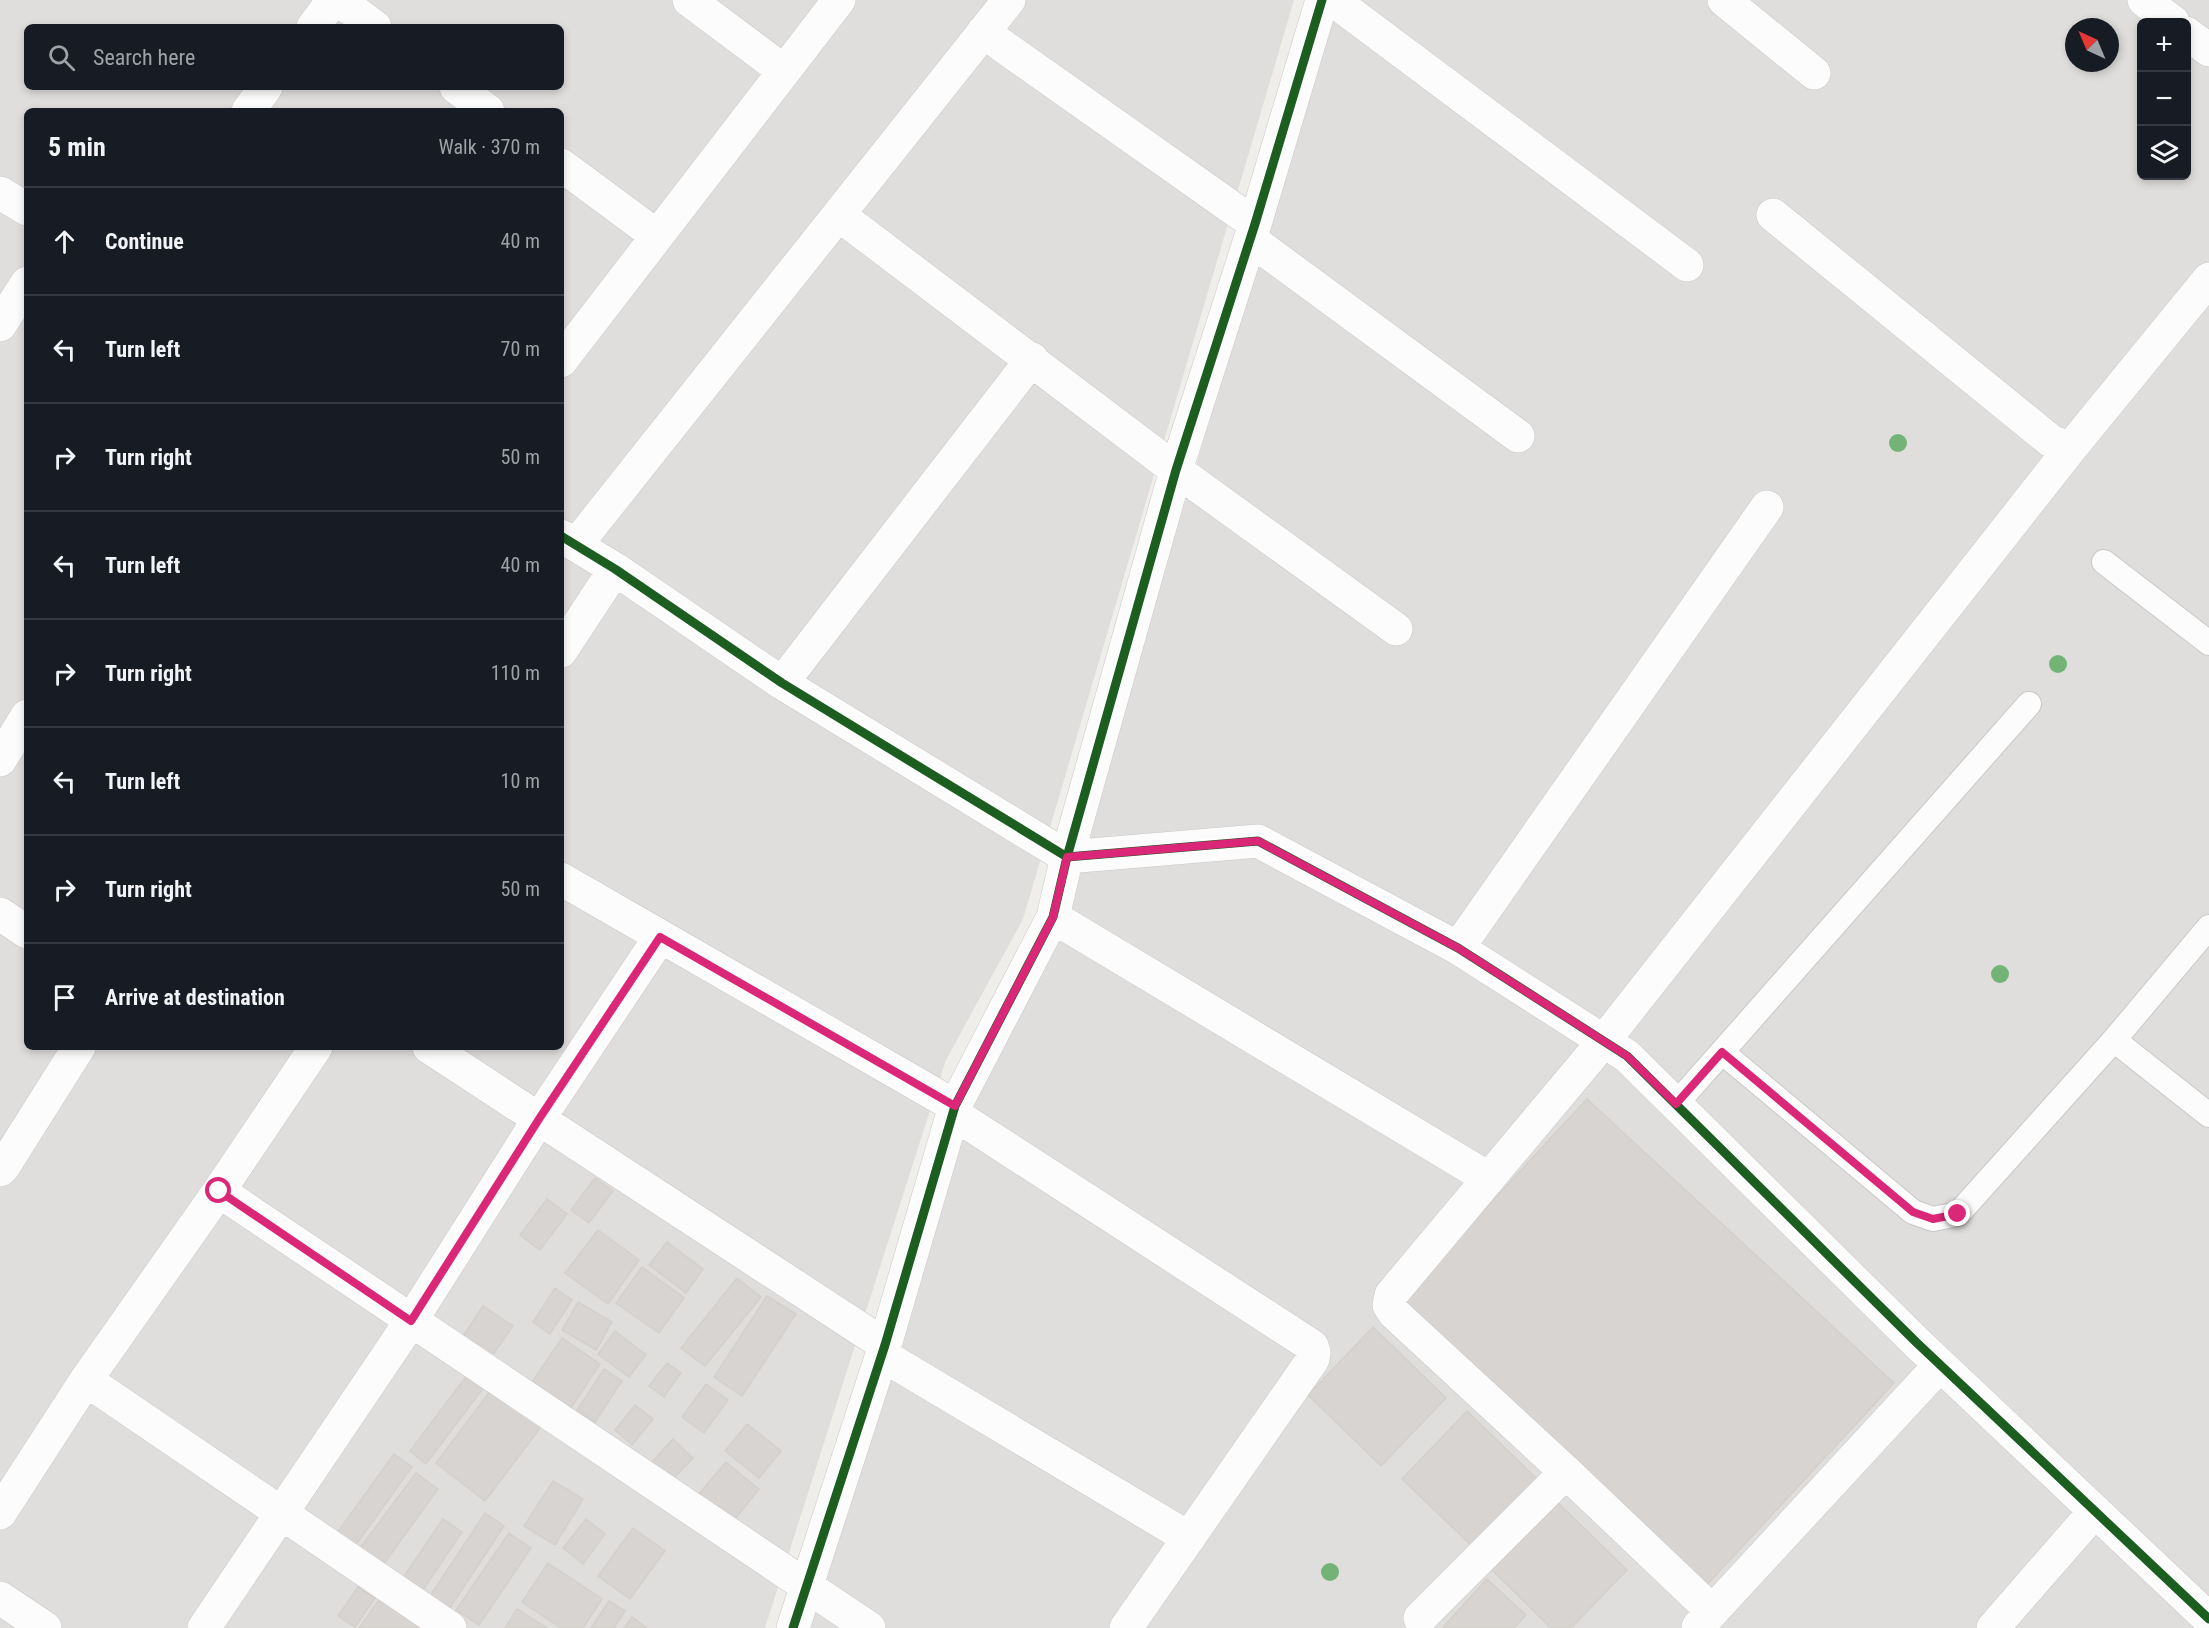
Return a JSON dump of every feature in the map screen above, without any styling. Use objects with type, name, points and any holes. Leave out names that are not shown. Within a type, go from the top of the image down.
[{"type":"street","points":[[314,24],[333,0]]},
{"type":"street","points":[[339,0],[371,24]]},
{"type":"street","points":[[688,0],[784,71]]},
{"type":"street","points":[[564,357],[839,0]]},
{"type":"street","points":[[1009,0],[838,215],[569,541],[615,569],[782,683],[1067,857],[1258,841],[1458,948],[1627,1056],[1940,1365],[2209,1619]]},
{"type":"street","points":[[793,1628],[884,1350],[955,1110],[1053,917],[1067,857],[1176,470],[1322,0]]},
{"type":"street","points":[[1334,0],[1687,265]]},
{"type":"street","points":[[1724,0],[1814,73]]},
{"type":"street","points":[[2144,0],[2168,18]]},
{"type":"street","points":[[983,32],[1252,231],[1518,436]]},
{"type":"street","points":[[2191,36],[2209,50]]},
{"type":"street","points":[[250,108],[264,90]]},
{"type":"street","points":[[460,90],[484,108]]},
{"type":"street","points":[[564,167],[657,236]]},
{"type":"street","points":[[0,193],[24,207]]},
{"type":"street","points":[[838,215],[1032,359],[1176,470],[1396,629]]},
{"type":"street","points":[[1773,216],[2051,441],[2070,449]]},
{"type":"street","points":[[1940,1365],[1704,1620],[1566,1472],[1394,1313],[1389,1305],[1391,1295],[1603,1042],[2070,449],[2209,279]]},
{"type":"street","points":[[0,326],[24,288]]},
{"type":"street","points":[[782,683],[1032,359]]},
{"type":"street","points":[[1458,948],[1767,507]]},
{"type":"street","points":[[564,646],[615,569]]},
{"type":"street","points":[[0,760],[24,721]]},
{"type":"street","points":[[564,881],[955,1110],[1312,1346],[1313,1359],[1126,1628]]},
{"type":"street","points":[[0,914],[24,930]]},
{"type":"street","points":[[1053,917],[1488,1179]]},
{"type":"street","points":[[204,1628],[411,1321],[539,1119],[660,937]]},
{"type":"street","points":[[0,1170],[77,1050]]},
{"type":"street","points":[[0,1513],[86,1380],[219,1191],[314,1050]]},
{"type":"street","points":[[434,1050],[884,1350],[1189,1538]]},
{"type":"street","points":[[219,1191],[869,1628]]},
{"type":"street","points":[[86,1380],[450,1628]]},
{"type":"street","points":[[1421,1625],[1566,1472]]},
{"type":"street","points":[[1993,1628],[2096,1511]]},
{"type":"street","points":[[0,1598],[45,1628]]},
{"type":"lane","points":[[2104,562],[2209,643]]},
{"type":"lane","points":[[1676,1104],[2029,704]]},
{"type":"lane","points":[[1722,1052],[1913,1212],[1933,1219],[1958,1214],[2114,1040],[2209,927]]},
{"type":"lane","points":[[2114,1040],[2209,1115]]},
{"type":"shaded area","points":[[0,0],[1294,0],[1023,919],[946,1060],[765,1628],[0,1628]]},
{"type":"shaded area","points":[[1335,0],[2209,0],[2209,1628],[799,1628],[958,1123],[1077,864]]},
{"type":"building","points":[[1587,1099],[1894,1383],[1704,1588],[1397,1304]]},
{"type":"building","points":[[595,1178],[613,1191],[589,1223],[571,1210]]},
{"type":"building","points":[[547,1199],[567,1214],[540,1250],[520,1235]]},
{"type":"building","points":[[598,1230],[639,1260],[608,1304],[565,1273]]},
{"type":"building","points":[[667,1242],[703,1269],[686,1293],[649,1265]]},
{"type":"building","points":[[642,1267],[684,1298],[659,1333],[616,1303]]},
{"type":"building","points":[[737,1278],[761,1297],[705,1366],[681,1348]]},
{"type":"building","points":[[555,1288],[572,1300],[550,1334],[533,1322]]},
{"type":"building","points":[[767,1296],[796,1314],[742,1396],[714,1377]]},
{"type":"building","points":[[578,1302],[612,1322],[596,1350],[562,1330]]},
{"type":"building","points":[[483,1306],[513,1326],[492,1356],[463,1336]]},
{"type":"building","points":[[1373,1327],[1446,1398],[1381,1466],[1308,1395]]},
{"type":"building","points":[[615,1331],[646,1355],[629,1377],[598,1354]]},
{"type":"building","points":[[562,1338],[600,1364],[571,1408],[532,1382]]},
{"type":"building","points":[[667,1363],[681,1373],[664,1397],[649,1386]]},
{"type":"building","points":[[604,1369],[622,1381],[595,1422],[577,1410]]},
{"type":"building","points":[[468,1374],[484,1387],[426,1464],[410,1451]]},
{"type":"building","points":[[706,1384],[728,1400],[704,1433],[682,1417]]},
{"type":"building","points":[[491,1390],[541,1427],[485,1501],[436,1463]]},
{"type":"building","points":[[635,1405],[653,1419],[632,1445],[615,1430]]},
{"type":"building","points":[[1467,1411],[1540,1482],[1475,1549],[1402,1479]]},
{"type":"building","points":[[747,1424],[781,1451],[759,1478],[725,1451]]},
{"type":"building","points":[[673,1439],[693,1458],[672,1480],[652,1462]]},
{"type":"building","points":[[394,1454],[412,1467],[355,1546],[337,1533]]},
{"type":"building","points":[[726,1462],[759,1489],[731,1524],[697,1496]]},
{"type":"building","points":[[416,1473],[438,1489],[383,1565],[360,1548]]},
{"type":"building","points":[[553,1481],[583,1499],[555,1545],[524,1526]]},
{"type":"building","points":[[1554,1499],[1627,1570],[1571,1628],[1551,1628],[1489,1567]]},
{"type":"building","points":[[485,1513],[504,1526],[450,1608],[430,1596]]},
{"type":"building","points":[[443,1519],[462,1532],[423,1590],[404,1576]]},
{"type":"building","points":[[586,1519],[605,1534],[583,1564],[563,1548]]},
{"type":"building","points":[[633,1528],[665,1551],[630,1599],[598,1576]]},
{"type":"building","points":[[509,1533],[531,1548],[479,1625],[456,1610]]},
{"type":"building","points":[[548,1563],[602,1599],[583,1628],[561,1628],[522,1602]]},
{"type":"building","points":[[1487,1579],[1526,1615],[1514,1628],[1444,1628],[1443,1627]]},
{"type":"building","points":[[358,1587],[375,1598],[355,1627],[338,1616]]},
{"type":"building","points":[[382,1596],[421,1625],[418,1628],[359,1628]]},
{"type":"building","points":[[609,1601],[625,1611],[614,1628],[591,1628]]},
{"type":"building","points":[[517,1609],[547,1628],[505,1628]]},
{"type":"building","points":[[632,1617],[647,1628],[624,1628]]},
{"type":"cycle path","points":[[793,1628],[885,1345],[955,1106],[1053,917],[1067,857],[1176,470],[1255,224],[1322,0]]},
{"type":"cycle path","points":[[564,538],[615,569],[782,683],[1067,857],[1258,841],[1458,948],[1627,1056],[1916,1342],[2209,1619]]},
{"type":"route","points":[[219,1191],[411,1321],[539,1119],[660,937],[955,1106],[1053,917],[1067,857],[1258,841],[1458,948],[1627,1056],[1676,1104],[1722,1052],[1913,1212],[1933,1219],[1958,1214]]}]
